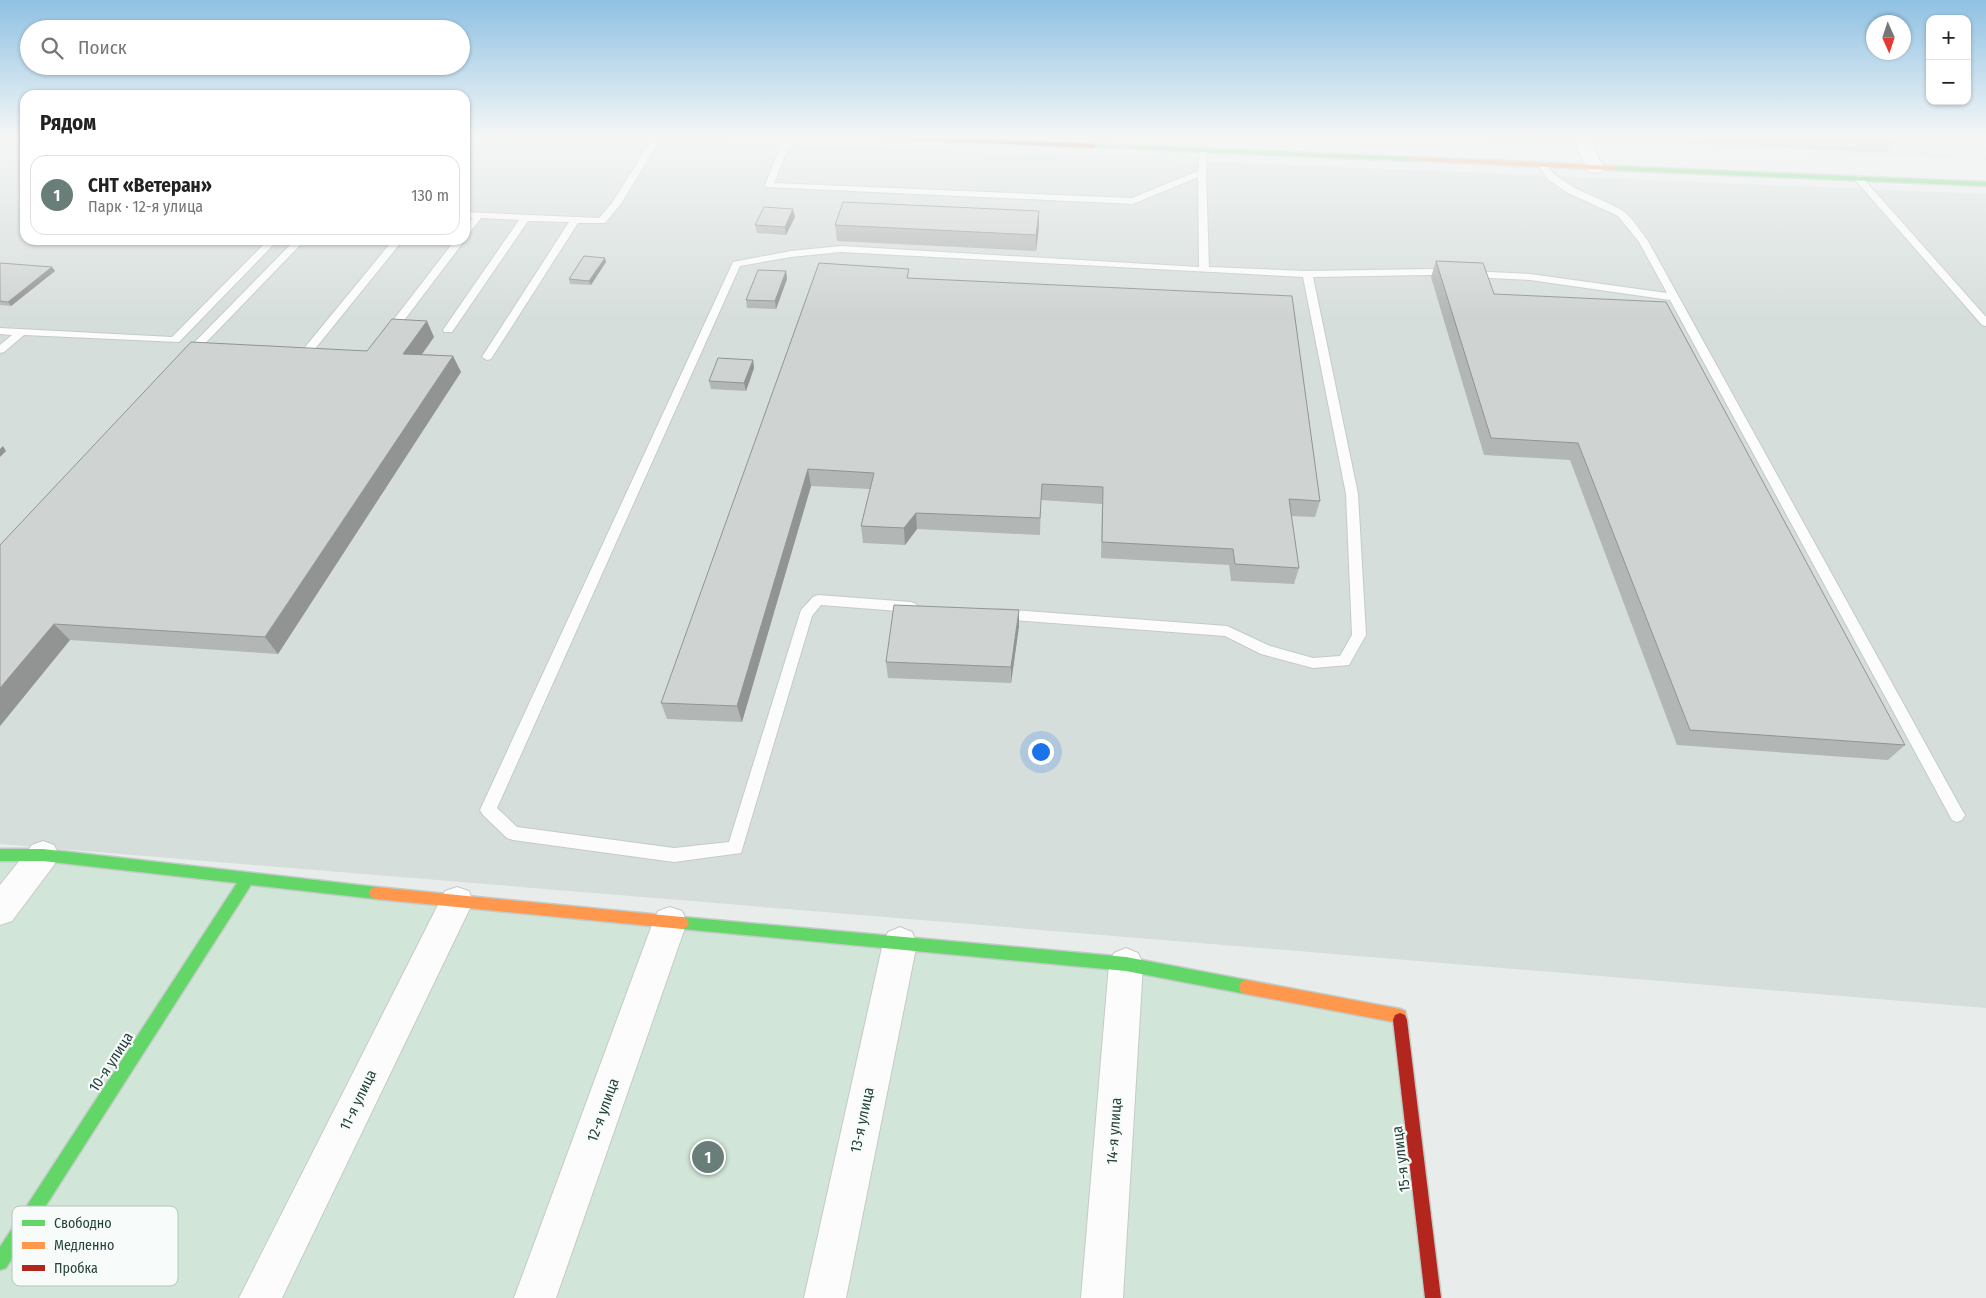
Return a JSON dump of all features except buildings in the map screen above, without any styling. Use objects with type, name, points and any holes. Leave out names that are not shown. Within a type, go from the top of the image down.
[{"type":"main road","points":[[0,855],[43,855],[457,902],[1126,964]]},
{"type":"main road","name":"10-я улица","points":[[36,1206],[248,878]]},
{"type":"main road","name":"15-я улица","points":[[1126,964],[1400,1016],[1433,1298]]},
{"type":"main road","name":"10-я улица","points":[[0,1262],[12,1243]]},
{"type":"street","points":[[0,910],[43,855]]},
{"type":"street","name":"11-я улица","points":[[260,1298],[457,902]]},
{"type":"street","name":"12-я улица","points":[[536,1298],[670,922]]},
{"type":"street","name":"13-я улица","points":[[825,1298],[900,943]]},
{"type":"street","name":"14-я улица","points":[[1102,1298],[1126,964]]},
{"type":"lane","points":[[470,215],[602,221],[621,197]]},
{"type":"lane","points":[[1032,197],[1133,201],[1144,197]]},
{"type":"lane","points":[[1203,197],[1204,270]]},
{"type":"lane","points":[[1583,197],[1621,214],[1643,241],[1957,815]]},
{"type":"lane","points":[[1874,197],[1986,323]]},
{"type":"lane","points":[[470,226],[478,216]]},
{"type":"lane","points":[[448,330],[525,218]]},
{"type":"lane","points":[[487,356],[575,220]]},
{"type":"lane","points":[[0,331],[175,340],[269,245]]},
{"type":"lane","points":[[182,361],[295,245]]},
{"type":"lane","points":[[310,348],[394,245]]},
{"type":"lane","points":[[383,341],[456,245]]},
{"type":"lane","points":[[925,608],[818,600],[806,614],[735,848],[674,855],[513,833],[488,810],[736,264],[791,254],[841,249],[1204,270],[1307,274],[1429,272],[1530,277],[1672,297]]},
{"type":"lane","points":[[984,612],[1227,631],[1266,650],[1313,663],[1344,661],[1359,635],[1352,494],[1307,274]]},
{"type":"lane","points":[[0,350],[20,333]]},
{"type":"shaded area","points":[[0,197],[20,197],[20,245],[470,245],[470,197],[1986,197],[1986,1008],[0,844]]},
{"type":"green space","points":[[0,855],[1126,964],[1400,1016],[1433,1298],[0,1298]]},
{"type":"traffic: fast","points":[[0,855],[43,855],[376,893]]},
{"type":"traffic: fast","points":[[36,1206],[248,878]]},
{"type":"traffic: fast","points":[[682,923],[1126,964],[1246,987]]},
{"type":"traffic: fast","points":[[0,1262],[12,1243]]},
{"type":"traffic: slow","points":[[376,893],[682,923]]},
{"type":"traffic: slow","points":[[1246,987],[1400,1016],[1400,1020]]},
{"type":"traffic: jam","points":[[1400,1020],[1433,1298]]},
{"type":"place","name":"СНТ «Ветеран»","points":[[708,1157]]}]
